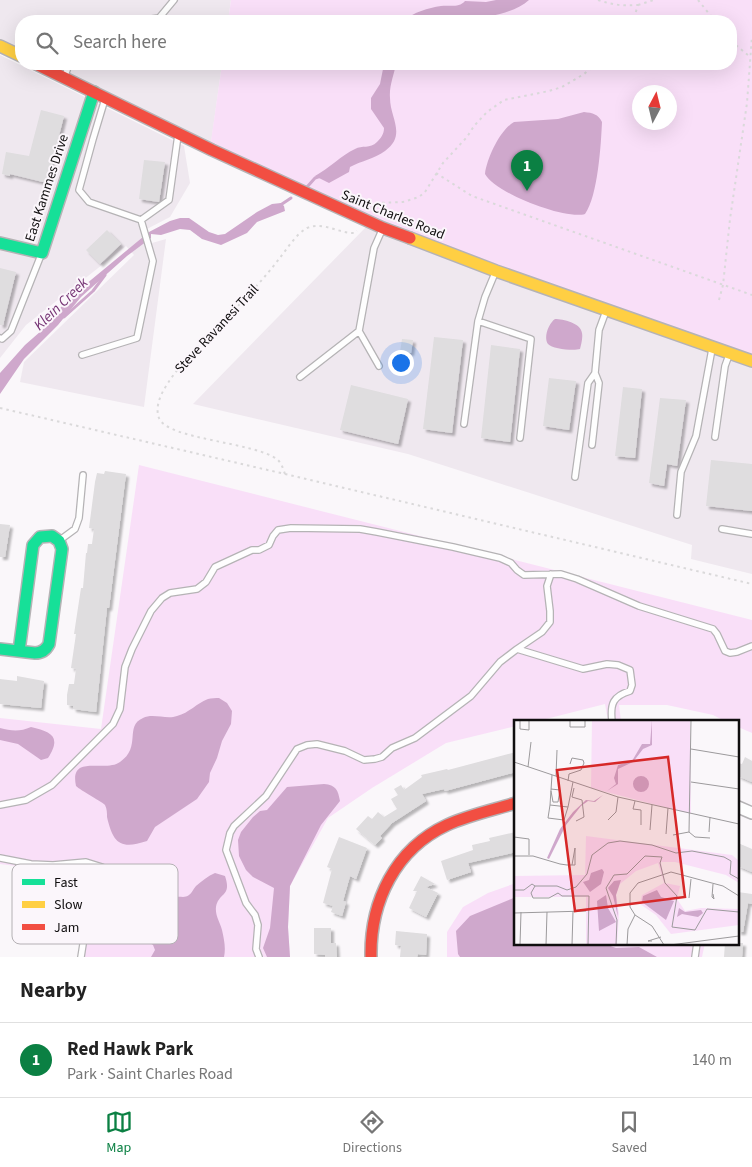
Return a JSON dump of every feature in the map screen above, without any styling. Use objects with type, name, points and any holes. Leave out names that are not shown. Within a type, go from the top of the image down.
[{"type":"street","points":[[0,46],[15,53]]},
{"type":"street","name":"Saint Charles Road","points":[[48,70],[298,190],[383,228],[496,271],[752,360]]},
{"type":"street","name":"East Kammes Drive","points":[[0,244],[42,254],[94,92]]},
{"type":"street","points":[[0,648],[19,651],[40,653],[49,644],[62,548],[59,541],[52,536],[40,537],[33,545],[19,651]]},
{"type":"street","points":[[370,957],[371,930],[379,902],[391,876],[408,855],[426,837],[452,823],[468,816],[514,804]]},
{"type":"street","points":[[740,808],[752,813]]},
{"type":"lane","points":[[162,15],[174,0]]},
{"type":"lane","points":[[65,78],[67,70]]},
{"type":"lane","points":[[106,97],[79,190],[89,202],[140,220]]},
{"type":"lane","points":[[140,220],[169,200],[178,133]]},
{"type":"lane","points":[[82,355],[137,338],[153,261],[140,220]]},
{"type":"lane","points":[[379,366],[359,331],[374,248],[383,228]]},
{"type":"lane","points":[[0,338],[11,331],[42,254]]},
{"type":"lane","points":[[464,424],[478,321],[485,297],[496,271]]},
{"type":"lane","points":[[592,445],[599,384],[595,373],[599,330],[606,309]]},
{"type":"lane","points":[[478,321],[531,339],[520,438]]},
{"type":"lane","points":[[300,377],[359,331]]},
{"type":"lane","points":[[677,515],[680,472],[696,436],[713,347]]},
{"type":"lane","points":[[715,438],[725,366],[730,353]]},
{"type":"lane","points":[[575,477],[588,383],[595,373]]},
{"type":"lane","points":[[59,541],[75,529],[79,518],[84,475]]},
{"type":"lane","points":[[0,805],[26,800],[52,784],[113,724],[120,709],[125,667],[132,649],[151,611],[162,598],[170,593],[197,589],[206,582],[215,566],[252,550],[259,550],[269,545],[278,530],[291,528],[360,529],[500,558],[511,563],[524,575],[561,574],[639,606],[712,629],[718,634],[725,652],[730,654],[752,646]]},
{"type":"lane","points":[[722,529],[752,534]]},
{"type":"lane","points":[[259,957],[256,949],[258,925],[255,915],[246,903],[226,850],[230,833],[234,826],[266,796],[297,749],[317,744],[345,750],[364,760],[375,760],[382,757],[392,748],[415,738],[471,696],[500,662],[542,632],[550,622],[547,586],[551,574]]},
{"type":"lane","points":[[517,649],[583,669],[607,664],[618,665],[630,670],[632,685],[630,691],[622,694],[615,700],[611,708],[612,720]]},
{"type":"lane","points":[[0,858],[31,864]]},
{"type":"lane","points":[[64,864],[86,862],[92,864]]},
{"type":"lane","points":[[81,957],[83,944]]},
{"type":"lane","points":[[695,957],[698,944]]},
{"type":"path","points":[[598,0],[612,5],[624,6],[638,5],[654,0]]},
{"type":"path","points":[[698,0],[710,15]]},
{"type":"path","points":[[635,15],[638,5]]},
{"type":"path","points":[[719,300],[723,285],[730,220],[747,103],[749,56],[752,36]]},
{"type":"path","points":[[737,46],[749,56]]},
{"type":"path","points":[[368,212],[377,203],[411,201],[425,192],[443,163],[467,137],[474,126],[497,104],[504,100],[549,92],[562,87],[589,70]]},
{"type":"path","points":[[436,174],[472,196],[752,295]]},
{"type":"path","name":"Steve Ravanesi Trail","points":[[285,474],[280,462],[266,453],[171,429],[164,425],[159,418],[160,397],[182,363],[256,288],[296,238],[306,229],[319,225],[348,234],[355,233],[360,228]]},
{"type":"path","points":[[0,408],[752,584]]},
{"type":"shaded area","points":[[0,0],[231,0],[229,15],[15,15],[15,49],[0,41]]},
{"type":"shaded area","points":[[231,0],[752,0],[752,361],[395,235],[210,148],[221,70],[737,70],[737,15],[229,15]]},
{"type":"shaded area","points":[[496,0],[529,0],[518,8],[495,15],[412,15],[431,8],[457,5],[465,1],[486,2]]},
{"type":"shaded area","points":[[0,55],[15,62],[15,70],[30,70],[184,146],[190,183],[170,217],[145,230],[152,243],[166,239],[144,407],[20,382],[24,362],[134,255],[126,246],[26,325],[0,358]]},
{"type":"shaded area","points":[[59,70],[221,70],[211,143]]},
{"type":"shaded area","points":[[383,70],[395,70],[390,94],[396,126],[395,139],[392,145],[381,154],[350,167],[349,172],[329,183],[315,176],[350,152],[374,144],[382,136],[384,128],[371,109],[371,98],[380,84]]},
{"type":"shaded area","points":[[584,112],[595,114],[602,122],[596,183],[585,214],[562,213],[516,197],[491,181],[485,174],[488,160],[495,145],[504,131],[514,122],[558,119]]},
{"type":"shaded area","points":[[281,203],[285,211],[257,222],[247,233],[221,245],[202,239],[190,230],[180,229],[161,235],[151,234],[151,238],[127,256],[81,297],[58,325],[24,359],[0,394],[0,373],[25,345],[49,324],[53,315],[74,294],[149,232],[170,221],[189,218],[209,232],[218,235],[225,234],[257,212],[272,204]]},
{"type":"shaded area","points":[[366,227],[752,363],[752,574],[691,559],[692,545],[408,454],[193,404]]},
{"type":"shaded area","points":[[555,319],[575,324],[581,330],[582,341],[580,349],[563,349],[548,344],[546,338],[547,330]]},
{"type":"shaded area","points":[[139,465],[752,620],[752,733],[740,728],[740,720],[723,720],[713,715],[667,705],[619,705],[621,720],[608,720],[605,704],[542,720],[514,720],[514,726],[446,743],[372,788],[328,818],[290,886],[288,927],[290,957],[79,957],[81,944],[178,944],[178,864],[0,864],[0,718],[101,729]]},
{"type":"shaded area","points":[[219,698],[227,703],[232,711],[231,724],[222,741],[210,773],[209,782],[197,799],[155,827],[147,841],[130,845],[119,842],[109,826],[105,805],[76,786],[75,776],[78,770],[83,767],[114,765],[120,762],[127,756],[130,750],[134,726],[143,718],[151,716],[177,716],[208,699]]},
{"type":"shaded area","points":[[31,727],[49,733],[52,736],[54,745],[48,758],[41,760],[18,744],[0,740],[0,728],[23,730]]},
{"type":"shaded area","points":[[324,784],[336,789],[340,801],[321,825],[290,886],[288,927],[290,957],[267,957],[263,948],[270,928],[274,888],[253,877],[246,870],[239,856],[238,840],[241,832],[253,817],[260,811],[267,810],[287,787]]},
{"type":"shaded area","points":[[215,873],[225,876],[227,883],[226,891],[216,907],[224,940],[224,957],[151,957],[155,950],[152,944],[178,944],[178,897],[189,895],[207,877]]},
{"type":"shaded area","points":[[514,884],[514,944],[705,944],[702,957],[447,957],[447,932],[463,907],[488,893]]},
{"type":"shaded area","points":[[514,898],[514,944],[605,944],[616,948],[639,947],[657,957],[460,957],[458,954],[456,931],[470,916]]},
{"type":"building","points":[[41,110],[64,116],[47,183],[10,174],[10,176],[2,174],[6,152],[29,156]]},
{"type":"building","points":[[144,160],[165,162],[159,202],[139,199]]},
{"type":"building","points":[[107,230],[121,244],[100,264],[86,250]]},
{"type":"building","points":[[0,268],[16,272],[3,325],[0,325]]},
{"type":"building","points":[[434,337],[463,340],[452,433],[423,429]]},
{"type":"building","points":[[402,339],[413,340],[411,353],[400,352]]},
{"type":"building","points":[[491,345],[520,349],[510,442],[481,438]]},
{"type":"building","points":[[549,378],[576,381],[569,430],[543,426]]},
{"type":"building","points":[[351,385],[408,399],[398,444],[340,430]]},
{"type":"building","points":[[623,387],[642,389],[635,458],[615,456]]},
{"type":"building","points":[[660,398],[686,400],[677,466],[667,464],[664,486],[649,483]]},
{"type":"building","points":[[711,460],[752,464],[752,511],[706,506]]},
{"type":"building","points":[[105,471],[126,474],[109,608],[107,608],[96,712],[73,709],[73,706],[67,705],[67,695],[69,684],[74,684],[76,669],[71,668],[76,634],[74,634],[81,588],[83,588],[86,553],[88,544],[92,544],[94,529],[89,528],[95,482],[97,473],[104,474]]},
{"type":"building","points":[[0,524],[10,525],[5,557],[0,557]]},
{"type":"building","points":[[17,676],[44,681],[41,708],[0,704],[0,679],[17,681]]},
{"type":"building","points":[[514,753],[514,773],[445,791],[444,789],[422,794],[426,801],[392,823],[380,836],[382,838],[375,845],[356,829],[368,816],[372,819],[378,812],[384,817],[397,809],[391,799],[398,795],[394,789],[401,785],[404,790],[422,777],[421,775]]},
{"type":"building","points":[[745,757],[752,761],[752,782],[740,777],[740,764],[742,764]]},
{"type":"building","points":[[514,832],[514,852],[468,863],[471,872],[447,880],[441,861],[473,850],[472,845],[490,841],[489,838]]},
{"type":"building","points":[[339,837],[367,848],[356,879],[350,876],[343,901],[346,902],[342,916],[331,912],[333,906],[323,903],[332,869],[327,867]]},
{"type":"building","points":[[740,844],[752,849],[752,872],[740,867]]},
{"type":"building","points":[[421,876],[435,884],[426,887],[438,893],[426,917],[409,908],[417,891],[413,891]]},
{"type":"building","points":[[740,892],[752,894],[752,904],[748,903],[743,932],[740,932]]},
{"type":"building","points":[[314,928],[331,928],[331,943],[336,943],[337,957],[325,957],[325,955],[314,954]]},
{"type":"building","points":[[396,931],[427,934],[426,955],[418,954],[417,957],[400,957],[401,946],[395,945]]},
{"type":"building","points":[[743,943],[742,957],[724,957],[725,944]]},
{"type":"waterway","name":"Klein Creek","points":[[307,187],[315,178],[321,176]]},
{"type":"waterway","name":"Klein Creek","points":[[279,206],[291,198]]},
{"type":"waterway","name":"Klein Creek","points":[[64,317],[93,291],[105,275]]},
{"type":"traffic: fast","points":[[0,243],[42,253],[94,92]]},
{"type":"traffic: fast","points":[[0,649],[37,653],[44,651],[49,644],[62,549],[59,541],[52,536],[40,537],[33,545],[19,651]]},
{"type":"traffic: slow","points":[[0,46],[15,53]]},
{"type":"traffic: slow","points":[[410,238],[496,271],[752,361]]},
{"type":"traffic: jam","points":[[48,70],[212,150],[383,228],[410,238]]},
{"type":"traffic: jam","points":[[371,957],[375,917],[381,897],[389,879],[413,848],[429,835],[455,821],[514,804]]},
{"type":"place","name":"Red Hawk Park","points":[[527,191]]}]
